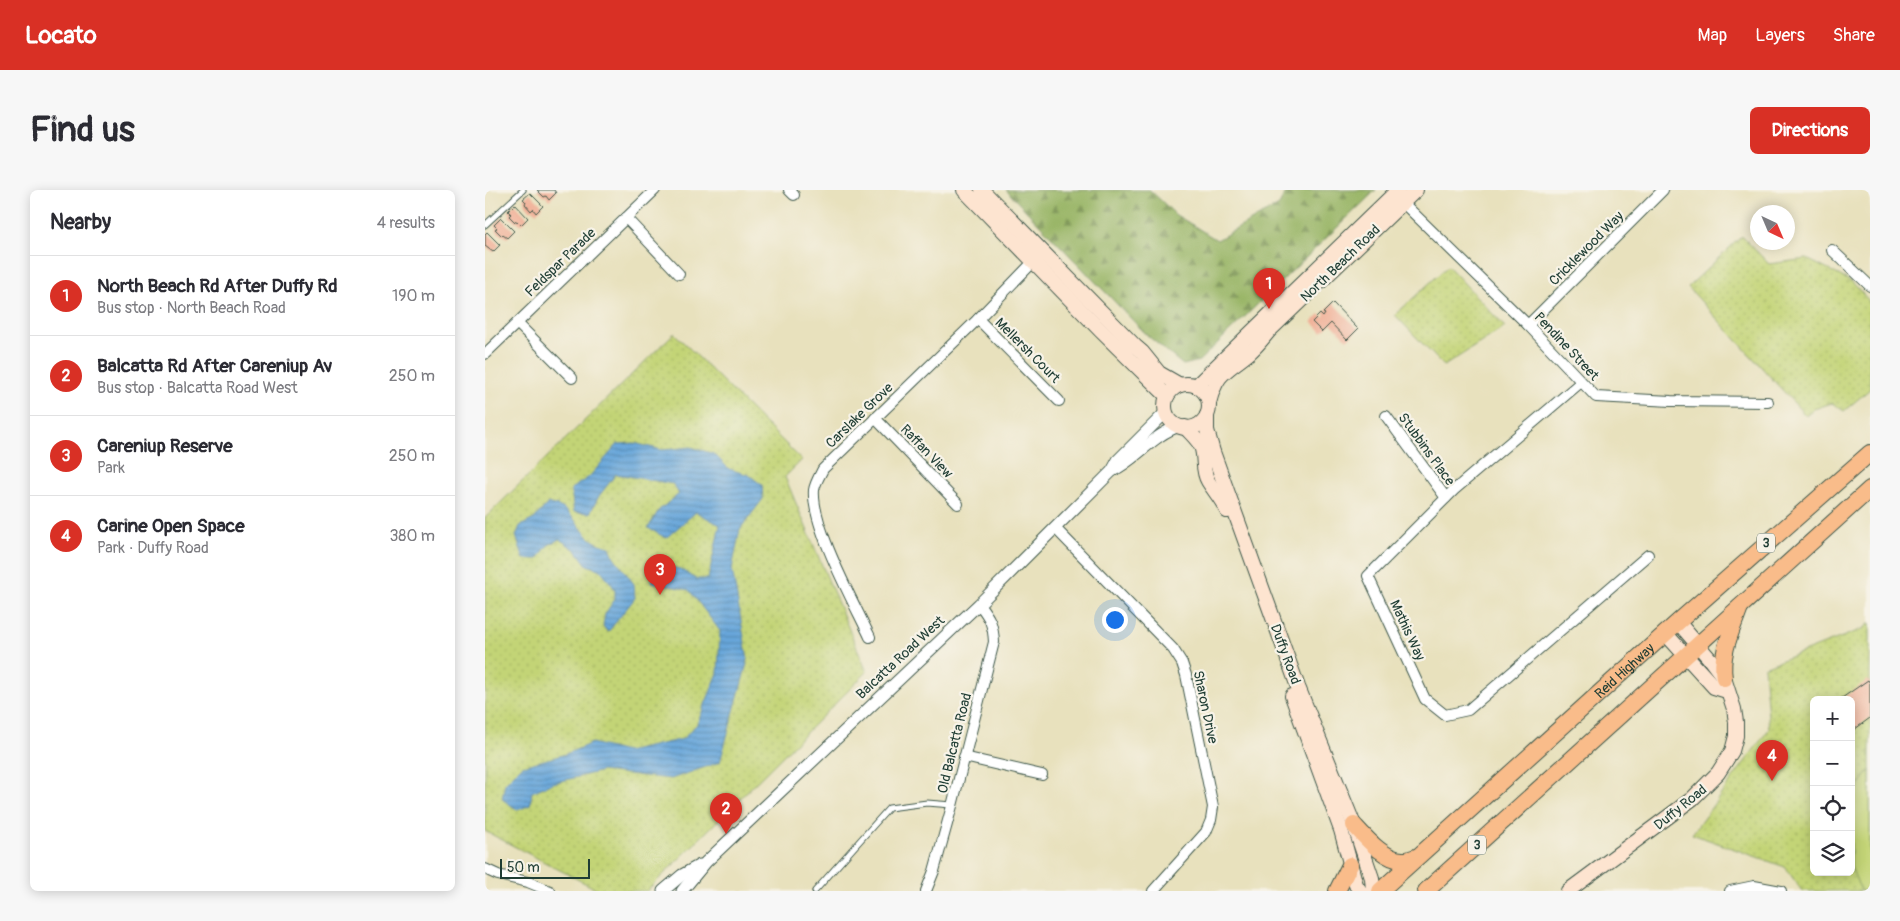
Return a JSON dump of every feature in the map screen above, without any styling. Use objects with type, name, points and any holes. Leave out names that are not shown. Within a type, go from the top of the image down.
[{"type":"highway","name":"Reid Highway","points":[[1380,891],[1665,633],[1870,453]]},
{"type":"highway","name":"3","points":[[1426,891],[1870,489]]},
{"type":"highway","points":[[1725,685],[1722,666],[1725,649],[1741,605]]},
{"type":"highway","points":[[1353,825],[1376,848],[1395,858],[1404,861],[1416,857]]},
{"type":"highway","points":[[1337,891],[1350,866]]},
{"type":"main road","points":[[964,190],[1142,352],[1155,370],[1180,385],[1196,386],[1205,393],[1207,409],[1198,424],[1183,427],[1174,423],[1166,412],[1167,396],[1180,385]]},
{"type":"main road","points":[[982,190],[1038,257],[1167,396]]},
{"type":"main road","name":"North Beach Road","points":[[1196,386],[1398,195],[1416,190]]},
{"type":"main road","name":"North Beach Road","points":[[1207,409],[1213,386],[1225,370],[1252,350],[1398,195]]},
{"type":"main road","name":"Duffy Road","points":[[1207,409],[1207,430],[1213,452],[1298,688],[1353,825],[1372,878],[1373,891]]},
{"type":"main road","name":"Duffy Road","points":[[1183,427],[1199,442],[1202,450],[1205,475],[1221,499],[1238,539],[1341,830],[1350,866],[1360,891]]},
{"type":"main road","name":"Duffy Road","points":[[1568,891],[1692,799],[1719,773],[1732,751],[1736,736],[1734,709],[1725,685],[1697,644],[1678,622]]},
{"type":"main road","points":[[1665,633],[1714,687],[1725,685]]},
{"type":"street","name":"Feldspar Parade","points":[[485,354],[655,190]]},
{"type":"street","name":"Cricklewood Way","points":[[1528,326],[1663,190]]},
{"type":"street","name":"Pendine Street","points":[[1398,195],[1528,326],[1596,398],[1768,402]]},
{"type":"street","points":[[626,218],[679,274]]},
{"type":"street","points":[[1832,250],[1870,286]]},
{"type":"street","name":"Carslake Grove","points":[[870,637],[834,562],[815,512],[814,488],[823,469],[1038,257]]},
{"type":"street","name":"Mellersh Court","points":[[978,318],[1059,401]]},
{"type":"street","points":[[517,323],[572,378]]},
{"type":"street","name":"Mathis Way","points":[[1581,382],[1446,498],[1368,576],[1425,699],[1445,715],[1468,710],[1648,555]]},
{"type":"street","name":"Balcatta Road West","points":[[682,891],[706,862],[979,604],[1112,471],[1118,460],[1166,412]]},
{"type":"street","name":"Stubbins Place","points":[[1386,416],[1446,498]]},
{"type":"street","name":"Raffan View","points":[[875,418],[958,504]]},
{"type":"street","name":"Balcatta Road West","points":[[1112,471],[1124,465],[1167,430],[1183,427]]},
{"type":"street","name":"Sharon Drive","points":[[1055,528],[1173,649],[1187,675],[1213,807],[1211,820],[1206,832],[1153,891]]},
{"type":"street","name":"Old Balcatta Road","points":[[925,891],[934,871],[994,642],[993,626],[989,616],[979,604]]},
{"type":"street","points":[[964,758],[1042,775]]},
{"type":"street","name":"Balcatta Road West","points":[[663,891],[682,876],[706,862]]},
{"type":"street","points":[[485,868],[498,875],[528,882],[547,891]]},
{"type":"street","points":[[1730,891],[1754,886],[1781,891]]},
{"type":"lane","points":[[485,225],[523,190]]},
{"type":"lane","points":[[815,891],[889,808],[927,803],[952,806]]},
{"type":"green space","points":[[1006,190],[1150,190],[1176,215],[1217,240],[1279,205],[1287,190],[1376,190],[1199,361],[1183,365],[1148,336]]},
{"type":"green space","points":[[1742,236],[1750,244],[1750,250],[1756,250],[1769,264],[1807,259],[1852,282],[1870,302],[1870,389],[1844,411],[1832,403],[1814,409],[1806,416],[1688,287]]},
{"type":"green space","points":[[1448,266],[1505,327],[1444,366],[1395,315]]},
{"type":"green space","points":[[674,333],[802,460],[785,477],[867,672],[647,891],[600,891],[485,831],[485,518]]},
{"type":"green space","points":[[1870,623],[1870,891],[1802,891],[1785,867],[1692,834],[1769,729],[1764,667],[1863,629]]},
{"type":"green space","points":[[1870,770],[1870,891],[1861,891],[1855,876],[1855,791]]},
{"type":"water","points":[[634,443],[662,450],[691,447],[714,454],[729,469],[749,475],[762,485],[763,499],[740,529],[732,569],[748,660],[720,762],[671,779],[602,771],[553,783],[532,792],[530,805],[518,810],[502,799],[505,783],[522,766],[566,754],[592,743],[626,752],[683,739],[697,724],[718,673],[720,631],[689,590],[651,582],[652,571],[662,565],[680,569],[696,579],[708,579],[720,525],[696,512],[666,538],[648,528],[659,510],[679,494],[673,484],[616,474],[599,496],[590,513],[574,512],[571,489],[589,477],[618,444]]},
{"type":"water","points":[[548,503],[564,509],[594,541],[610,547],[614,557],[634,584],[635,598],[608,632],[603,626],[605,614],[615,599],[615,589],[601,570],[587,565],[576,550],[559,539],[547,546],[538,559],[524,559],[516,536],[520,526],[534,519]]},
{"type":"building","points":[[537,190],[554,190],[556,193],[549,200]]},
{"type":"building","points":[[530,193],[543,206],[536,213],[533,209],[531,211],[523,199]]},
{"type":"building","points":[[515,204],[528,218],[521,225],[509,216],[511,214],[508,211]]},
{"type":"building","points":[[501,218],[514,231],[507,238],[495,229],[497,228],[494,225]]},
{"type":"building","points":[[487,232],[500,245],[493,252],[485,246],[485,234]]},
{"type":"building","points":[[1333,303],[1358,329],[1347,340],[1331,323],[1322,332],[1312,322],[1320,314],[1323,317],[1325,314],[1323,313]]},
{"type":"building","points":[[1868,680],[1870,683],[1870,718],[1855,729],[1855,696],[1845,696]]},
{"type":"place","name":"North Beach Rd After Duffy Rd","points":[[1269,309]]},
{"type":"place","name":"Careniup Reserve","points":[[660,595]]},
{"type":"place","name":"Carine Open Space","points":[[1772,781]]},
{"type":"place","name":"Balcatta Rd After Careniup Av","points":[[726,834]]}]
